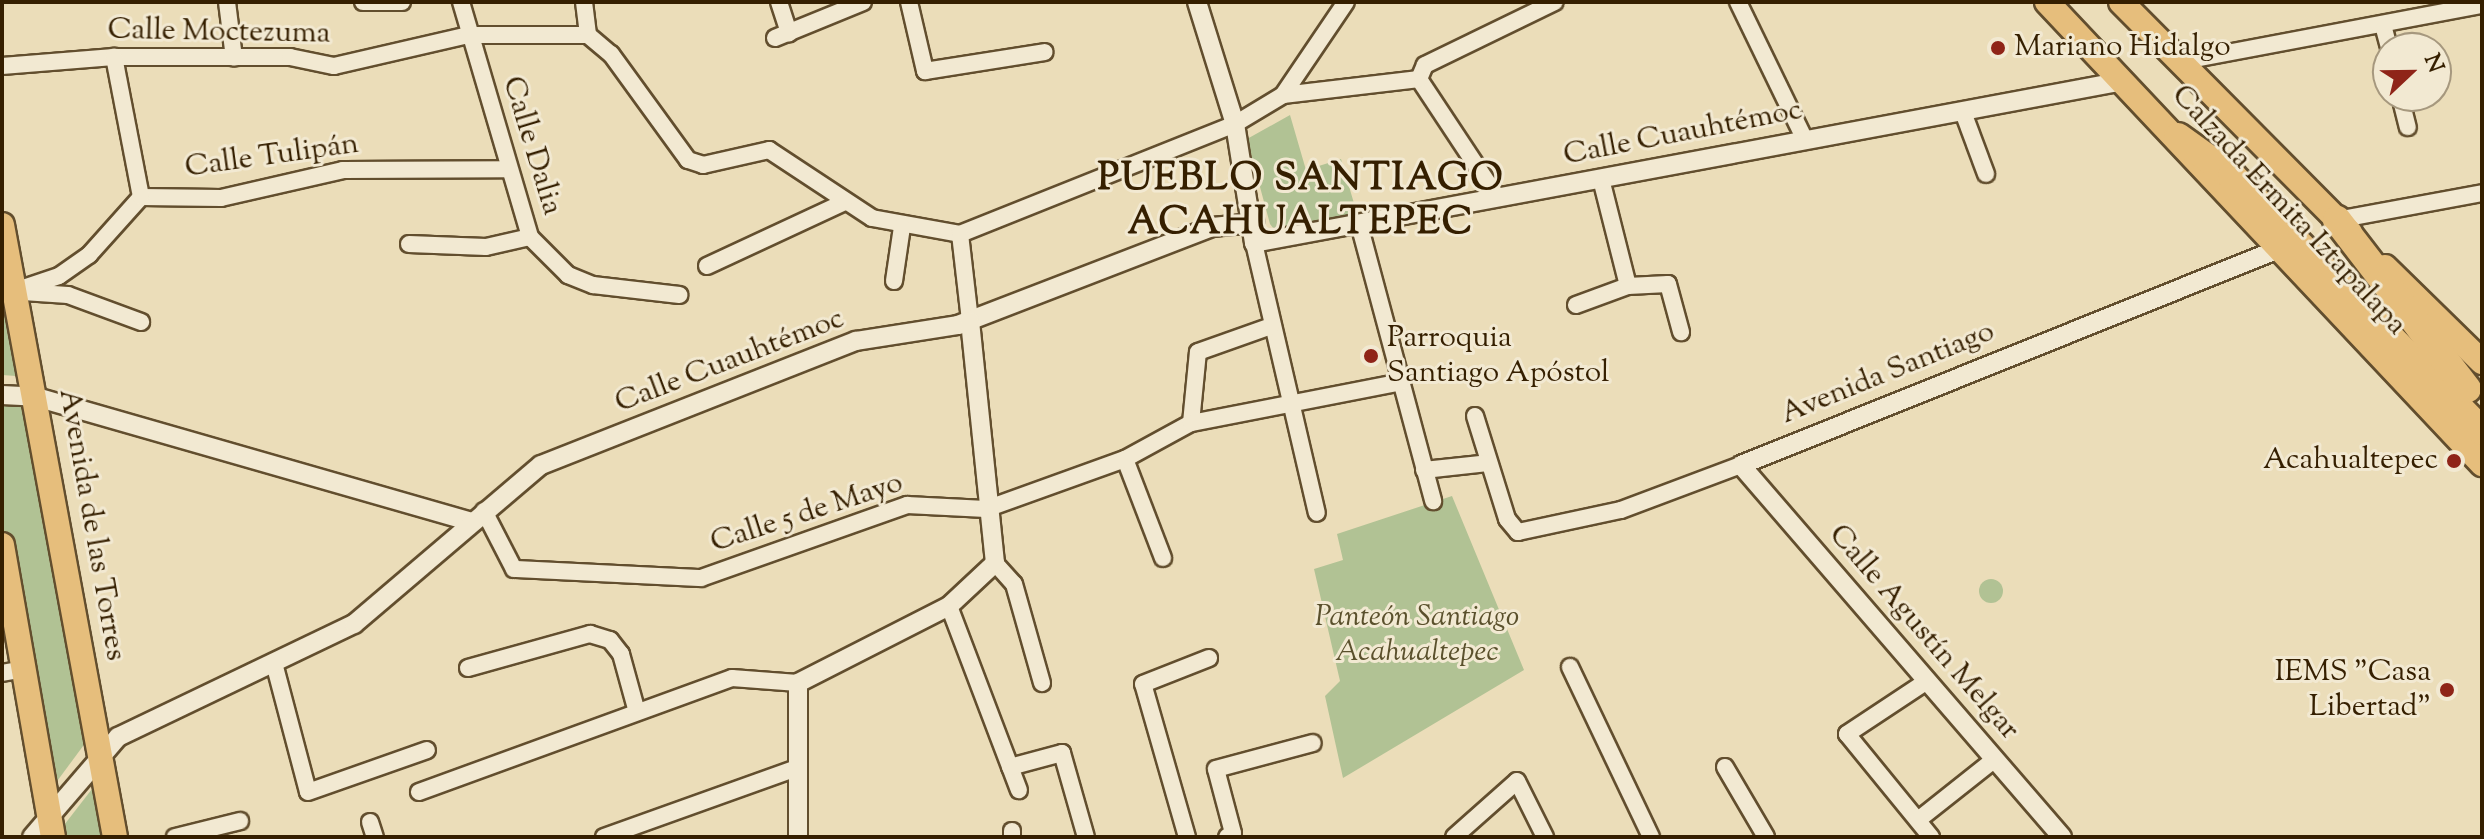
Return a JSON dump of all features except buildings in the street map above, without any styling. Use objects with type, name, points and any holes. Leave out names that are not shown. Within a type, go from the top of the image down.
[{"type":"highway","points":[[2178,137],[2232,176],[2482,431]]},
{"type":"highway","points":[[2337,220],[2446,368],[2482,404]]},
{"type":"main road","name":"Calzada Ermita Iztapalapa","points":[[2047,2],[2178,137],[2276,250],[2482,464]]},
{"type":"main road","name":"Calzada Ermita Iztapalapa","points":[[2121,2],[2482,362]]},
{"type":"main road","name":"Avenida de las Torres","points":[[2,225],[115,837]]},
{"type":"main road","points":[[2,545],[13,671],[51,827]]},
{"type":"street","points":[[227,2],[234,58]]},
{"type":"street","points":[[364,4],[402,2]]},
{"type":"street","name":"Calle Dalia","points":[[461,2],[507,169],[530,237],[568,275],[593,285],[679,295]]},
{"type":"street","points":[[584,2],[588,35],[611,54],[688,160],[703,165],[769,150],[843,203],[902,227],[960,234],[1235,124],[1283,95],[1419,79]]},
{"type":"street","points":[[779,2],[782,36],[863,2]]},
{"type":"street","points":[[909,2],[925,71],[1045,52]]},
{"type":"street","points":[[1197,2],[1235,124],[1255,223],[1254,243],[1286,401],[1317,513]]},
{"type":"street","points":[[1283,95],[1346,2]]},
{"type":"street","points":[[1511,2],[1518,20]]},
{"type":"street","points":[[1419,79],[1425,65],[1555,2]]},
{"type":"street","points":[[1738,2],[1805,140]]},
{"type":"street","points":[[2179,62],[2482,5]]},
{"type":"street","points":[[2383,25],[2385,32]]},
{"type":"street","name":"Calle Moctezuma","points":[[2,66],[114,57],[234,58],[334,66],[468,35],[588,35]]},
{"type":"street","points":[[14,291],[59,276],[89,255],[141,197],[114,57]]},
{"type":"street","points":[[1419,79],[1497,197]]},
{"type":"street","name":"Calle Cuauhtémoc","points":[[1254,243],[2124,81]]},
{"type":"street","points":[[1963,112],[1986,174]]},
{"type":"street","points":[[2404,112],[2408,127]]},
{"type":"street","name":"Calle Tulipán","points":[[141,197],[221,198],[343,170],[507,169]]},
{"type":"street","points":[[1601,179],[1628,286]]},
{"type":"street","points":[[2337,220],[2482,193]]},
{"type":"street","points":[[707,266],[843,203]]},
{"type":"street","name":"Calle Cuauhtémoc","points":[[32,837],[51,827],[101,755],[118,737],[354,624],[541,465],[856,341],[970,321],[1212,227],[1255,223]]},
{"type":"street","points":[[1359,224],[1433,501]]},
{"type":"street","points":[[894,281],[902,227]]},
{"type":"street","points":[[960,234],[986,509],[995,563],[1014,584],[1042,683]]},
{"type":"street","points":[[409,244],[486,247],[530,237]]},
{"type":"street","name":"Avenida Santiago","points":[[1488,463],[1518,532],[1621,510],[1741,465],[2276,250]]},
{"type":"street","points":[[1576,305],[1628,286],[1668,284],[1681,332]]},
{"type":"street","points":[[14,291],[68,295],[141,322]]},
{"type":"street","points":[[1191,423],[1198,352],[1271,326]]},
{"type":"street","name":"Calle 5 de Mayo","points":[[477,517],[514,569],[701,578],[907,505],[986,509],[1125,459],[1191,423],[1286,401],[1401,382]]},
{"type":"street","points":[[2,395],[36,397],[477,517]]},
{"type":"street","points":[[1424,470],[1488,463],[1475,416]]},
{"type":"street","points":[[1125,459],[1163,558]]},
{"type":"street","name":"Calle Agustín Melgar","points":[[1741,465],[2062,837]]},
{"type":"street","points":[[419,792],[732,678],[798,683],[949,606],[995,563]]},
{"type":"street","points":[[949,606],[1019,790]]},
{"type":"street","points":[[468,668],[590,634],[610,640],[621,654],[637,712]]},
{"type":"street","points":[[1187,837],[1143,684],[1209,658]]},
{"type":"street","points":[[274,663],[313,795],[427,750]]},
{"type":"street","points":[[1570,667],[1651,837]]},
{"type":"street","points":[[1927,681],[1847,734],[1931,837]]},
{"type":"street","points":[[798,683],[798,837]]},
{"type":"street","points":[[1232,836],[1216,769],[1313,743]]},
{"type":"street","points":[[1010,767],[1062,753],[1086,837]]},
{"type":"street","points":[[1918,820],[1995,759]]},
{"type":"street","points":[[604,837],[799,767]]},
{"type":"street","points":[[1725,767],[1766,837]]},
{"type":"street","points":[[1454,837],[1517,781],[1545,837]]},
{"type":"street","points":[[175,837],[240,821]]},
{"type":"green space","points":[[1290,115],[1306,170],[1341,159],[1358,217],[1277,233],[1270,224],[1247,139]]},
{"type":"green space","points":[[2,298],[16,376],[2,375]]},
{"type":"green space","points":[[2,405],[26,406],[89,738],[52,788],[2,520]]},
{"type":"green space","name":"Panteón Santiago Acahualtepec","points":[[1452,496],[1524,670],[1343,778],[1325,696],[1340,681],[1314,569],[1343,560],[1337,534]]},
{"type":"green space","points":[[1991,579],[1999,583],[2003,591],[1999,599],[1991,603],[1983,599],[1979,591],[1983,583]]},
{"type":"green space","points":[[92,789],[101,837],[62,837],[61,829]]},
{"type":"place","name":"Mariano Hidalgo","points":[[1998,48]]},
{"type":"place","name":"Parroquia Santiago Apóstol","points":[[1371,356]]},
{"type":"place","name":"Acahualtepec","points":[[2454,461]]},
{"type":"place","name":"IEMS \"Casa Libertad\"","points":[[2447,690]]},
{"type":"district","name":"PUEBLO SANTIAGO ACAHUALTEPEC","points":[[1301,203]]}]
